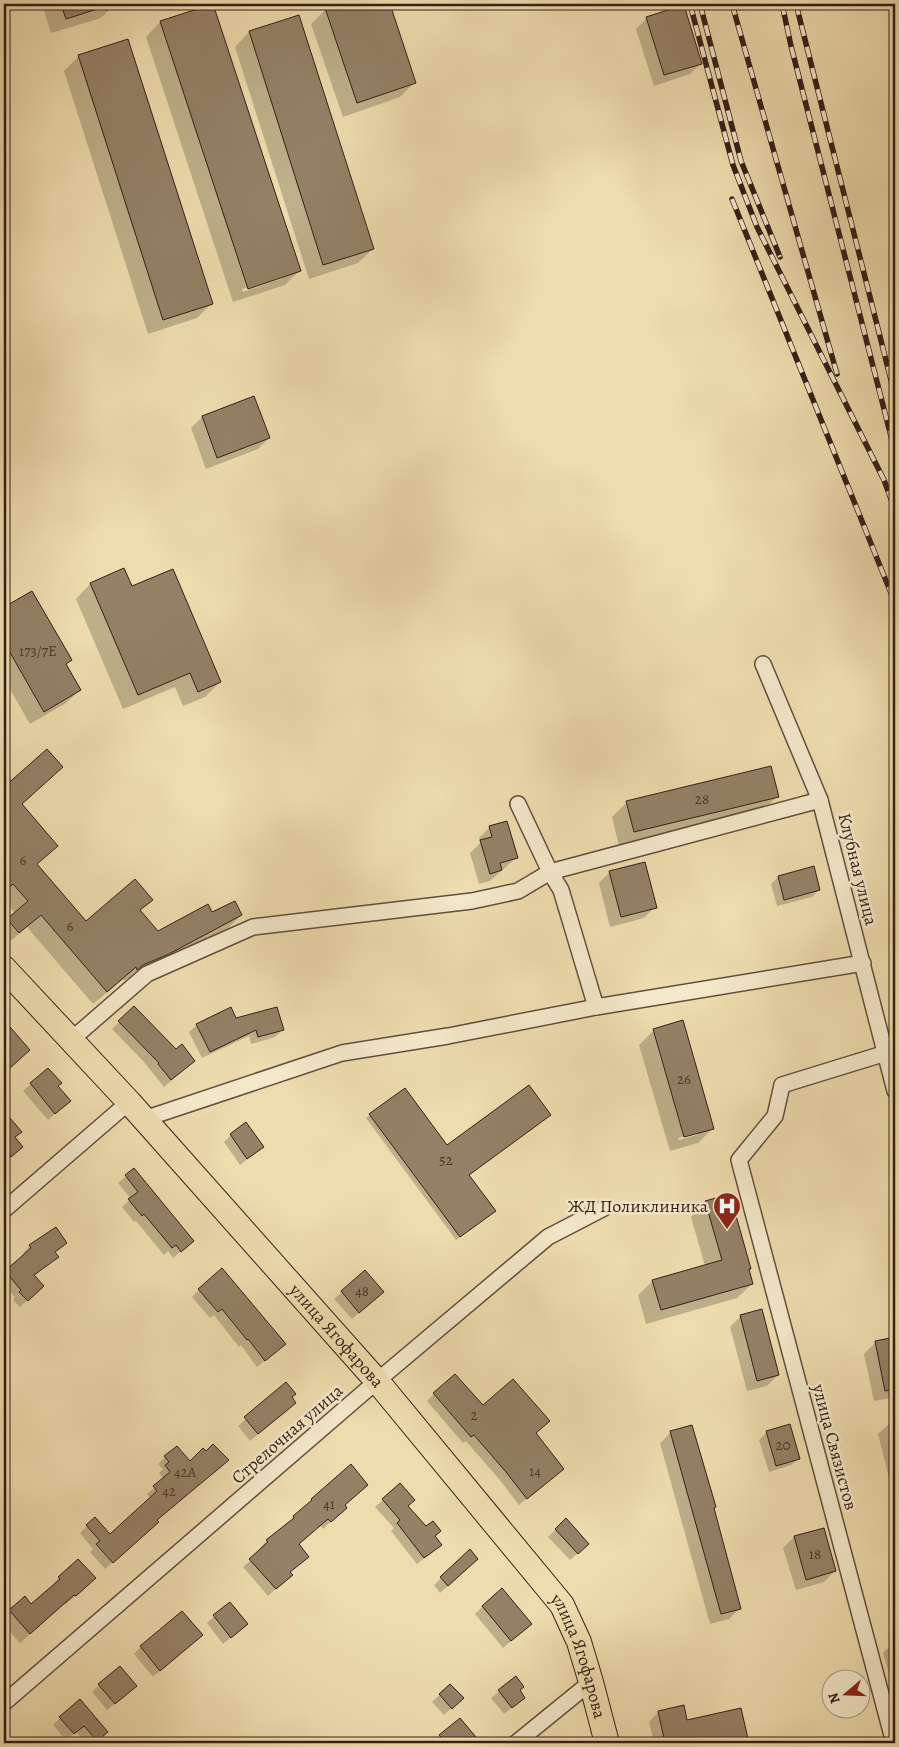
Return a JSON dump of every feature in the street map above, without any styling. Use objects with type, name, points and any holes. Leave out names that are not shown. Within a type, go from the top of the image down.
[{"type":"main road","name":"улица Ягофарова","points":[[4,968],[137,1110],[377,1381],[562,1605],[579,1642],[607,1743]]},
{"type":"street","name":"Клубная улица","points":[[763,664],[820,800],[895,1091]]},
{"type":"street","points":[[71,1040],[147,974],[253,927],[472,901],[518,891],[550,872],[820,800]]},
{"type":"street","points":[[518,804],[550,872],[561,890],[596,1007]]},
{"type":"street","points":[[4,1210],[137,1110],[342,1053],[448,1036],[596,1007],[863,963]]},
{"type":"street","name":"улица Связистов","points":[[886,1053],[782,1085],[775,1116],[739,1160],[894,1743]]},
{"type":"street","name":"Стрелочная улица","points":[[4,1703],[377,1381],[548,1237],[604,1208]]},
{"type":"street","points":[[516,1743],[591,1682]]},
{"type":"building","points":[[61,4],[107,4],[107,6],[66,19]]},
{"type":"building","points":[[213,4],[301,271],[248,289],[160,21]]},
{"type":"building","points":[[338,4],[390,4],[416,83],[357,103],[325,8]]},
{"type":"building","points":[[684,5],[702,64],[664,75],[646,17]]},
{"type":"building","points":[[299,15],[374,249],[323,265],[249,31]]},
{"type":"building","points":[[128,39],[213,304],[163,320],[78,55]]},
{"type":"building","points":[[254,396],[270,438],[217,458],[202,416]]},
{"type":"building","points":[[124,568],[132,586],[173,569],[221,682],[198,692],[190,673],[138,695],[90,583]]},
{"type":"building","points":[[32,591],[72,660],[66,664],[81,690],[44,712],[4,642],[4,607]]},
{"type":"building","points":[[47,749],[63,767],[22,804],[58,846],[37,864],[86,921],[135,879],[153,900],[140,910],[158,931],[208,904],[212,912],[235,901],[242,915],[169,954],[143,965],[137,970],[136,967],[107,992],[41,915],[19,933],[7,919],[28,901],[13,884],[4,892],[4,787]]},
{"type":"building","points":[[771,766],[779,797],[634,832],[626,801]]},
{"type":"building","points":[[507,821],[518,858],[500,863],[502,870],[490,874],[480,840],[492,837],[489,826]]},
{"type":"building","points":[[645,862],[657,908],[621,917],[609,871]]},
{"type":"building","points":[[814,866],[820,890],[784,900],[778,876]]},
{"type":"building","points":[[134,1006],[176,1049],[182,1044],[195,1061],[171,1080],[159,1063],[118,1021]]},
{"type":"building","points":[[231,1007],[236,1018],[277,1007],[284,1030],[258,1037],[256,1030],[210,1052],[196,1024]]},
{"type":"building","points":[[4,1020],[30,1050],[10,1068],[4,1061]]},
{"type":"building","points":[[683,1020],[714,1129],[684,1137],[653,1029]]},
{"type":"building","points":[[48,1068],[62,1083],[58,1086],[71,1101],[55,1114],[30,1083]]},
{"type":"building","points":[[529,1085],[551,1115],[469,1175],[496,1211],[460,1237],[369,1114],[405,1088],[447,1145]]},
{"type":"building","points":[[4,1111],[22,1132],[15,1137],[23,1147],[11,1157],[4,1148]]},
{"type":"building","points":[[246,1122],[264,1147],[247,1159],[230,1134]]},
{"type":"building","points":[[134,1168],[194,1241],[181,1252],[176,1245],[172,1248],[144,1214],[142,1216],[128,1199],[138,1192],[125,1175]]},
{"type":"building","name":"ЖД Поликлиника","points":[[730,1194],[751,1269],[749,1269],[753,1284],[661,1310],[652,1280],[722,1260],[705,1201]]},
{"type":"building","points":[[56,1227],[67,1243],[55,1252],[59,1257],[34,1275],[44,1286],[28,1301],[19,1292],[21,1290],[5,1271],[31,1248],[29,1245]]},
{"type":"building","points":[[222,1268],[286,1344],[265,1361],[222,1309],[218,1312],[198,1289]]},
{"type":"building","points":[[365,1270],[384,1292],[359,1313],[341,1291]]},
{"type":"building","points":[[762,1309],[779,1375],[757,1381],[740,1315]]},
{"type":"building","points":[[895,1337],[895,1389],[885,1391],[875,1341]]},
{"type":"building","points":[[455,1374],[483,1405],[513,1379],[550,1421],[536,1433],[564,1469],[527,1499],[474,1435],[471,1437],[433,1393]]},
{"type":"building","points":[[286,1382],[296,1394],[292,1397],[296,1403],[258,1434],[244,1417]]},
{"type":"building","points":[[790,1424],[800,1459],[776,1466],[766,1431]]},
{"type":"building","points":[[692,1425],[716,1507],[714,1508],[741,1609],[721,1614],[670,1431]]},
{"type":"building","points":[[213,1444],[229,1460],[157,1520],[159,1522],[113,1563],[96,1544],[100,1541],[86,1525],[95,1517],[110,1534],[157,1491],[153,1486],[170,1472],[165,1465],[169,1462],[164,1456],[177,1446],[190,1461],[203,1448],[206,1451]]},
{"type":"building","points":[[351,1464],[368,1485],[345,1505],[347,1508],[331,1522],[328,1519],[299,1544],[309,1557],[290,1572],[293,1575],[276,1589],[249,1559],[268,1542],[266,1540],[294,1518],[293,1516]]},
{"type":"building","points":[[400,1483],[415,1500],[408,1506],[426,1526],[433,1521],[441,1531],[435,1536],[442,1545],[424,1558],[397,1523],[400,1520],[382,1499]]},
{"type":"building","points":[[566,1518],[589,1544],[578,1554],[555,1529]]},
{"type":"building","points":[[824,1528],[836,1571],[806,1580],[794,1536]]},
{"type":"building","points":[[470,1549],[478,1559],[448,1586],[440,1577]]},
{"type":"building","points":[[78,1559],[96,1578],[30,1634],[9,1610],[25,1596],[31,1604],[60,1579],[58,1577]]},
{"type":"building","points":[[502,1588],[532,1624],[511,1641],[482,1606]]},
{"type":"building","points":[[230,1602],[248,1624],[231,1638],[213,1615]]},
{"type":"building","points":[[182,1611],[203,1635],[160,1671],[140,1646]]},
{"type":"building","points":[[120,1666],[137,1686],[115,1704],[98,1684]]},
{"type":"building","points":[[516,1676],[524,1687],[520,1690],[525,1698],[512,1708],[498,1690]]},
{"type":"building","points":[[450,1684],[464,1698],[452,1709],[439,1694]]},
{"type":"building","points":[[80,1699],[108,1732],[97,1741],[84,1726],[74,1734],[59,1717]]},
{"type":"building","points":[[684,1705],[687,1720],[741,1708],[749,1743],[665,1743],[658,1711]]},
{"type":"building","points":[[460,1718],[481,1743],[446,1743],[439,1735]]},
{"type":"railway","points":[[690,4],[733,165],[757,227],[884,480],[895,510]]},
{"type":"railway","points":[[700,4],[741,161],[780,257]]},
{"type":"railway","points":[[732,4],[837,374]]},
{"type":"railway","points":[[782,4],[791,46],[895,452]]},
{"type":"railway","points":[[796,4],[895,396]]},
{"type":"railway","points":[[732,199],[895,603]]},
{"type":"place","name":"ЖД Поликлиника","points":[[727,1230]]}]
